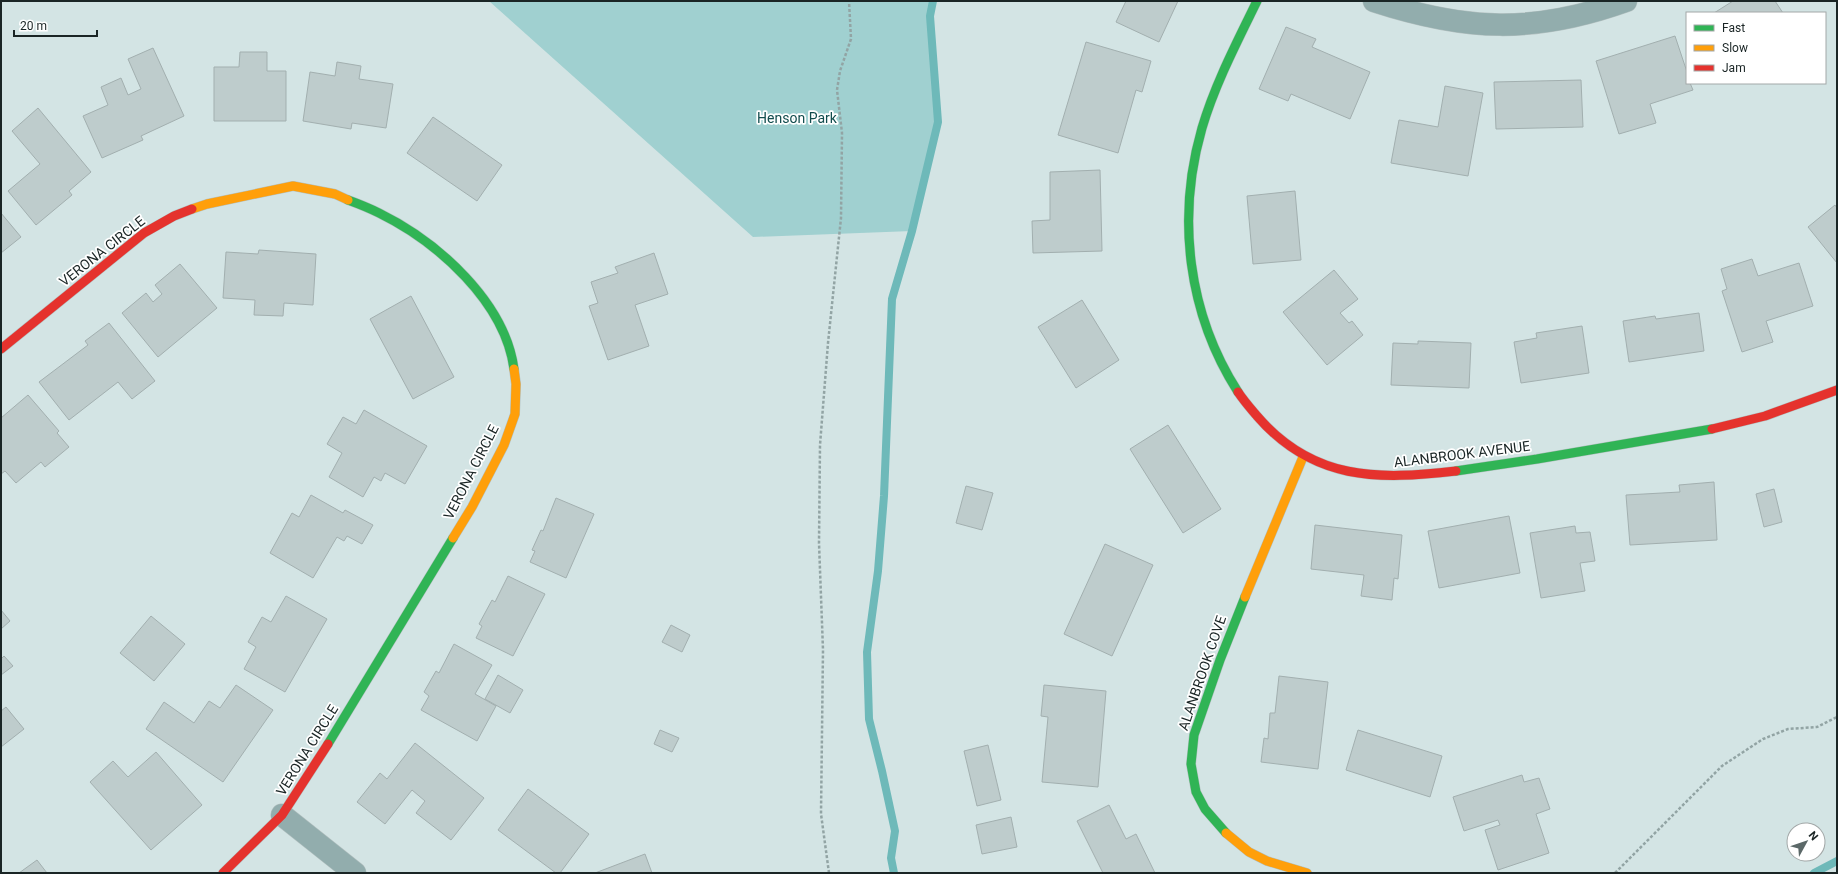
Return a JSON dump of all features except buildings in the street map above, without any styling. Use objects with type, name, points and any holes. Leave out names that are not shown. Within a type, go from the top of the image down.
[{"type":"street","name":"ALANBROOK AVENUE","points":[[1257,1],[1217,84],[1204,119],[1192,173],[1188,237],[1192,277],[1206,330],[1217,358],[1232,385],[1249,409],[1280,440],[1303,457],[1343,471],[1383,476],[1411,476],[1501,465],[1723,427],[1781,411],[1837,390]]},
{"type":"street","points":[[1374,1],[1398,9],[1462,23],[1506,26],[1549,22],[1592,13],[1626,1]]},
{"type":"street","name":"VERONA CIRCLE","points":[[1,349],[144,233],[174,216],[207,204],[293,186],[335,194],[380,213],[422,239],[461,272],[488,303],[503,330],[512,355],[516,384],[515,414],[504,445],[464,520],[329,743],[282,815],[222,873]]},
{"type":"street","name":"ALANBROOK COVE","points":[[1303,457],[1259,560],[1220,660],[1194,735],[1191,764],[1196,792],[1204,810],[1225,833],[1249,852],[1267,861],[1306,873]]},
{"type":"street","points":[[282,815],[355,873]]},
{"type":"path","points":[[830,873],[821,814],[823,650],[819,543],[820,452],[828,343],[841,218],[842,133],[837,90],[840,71],[851,39],[849,1]]},
{"type":"path","points":[[1615,873],[1722,766],[1763,739],[1788,729],[1817,727],[1837,717]]},
{"type":"green space","name":"Henson Park","points":[[489,1],[933,1],[930,16],[938,122],[912,231],[753,237]]},
{"type":"waterway","points":[[894,873],[891,858],[895,831],[869,719],[867,652],[878,571],[884,496],[892,299],[912,231],[938,122],[930,16],[933,1]]},
{"type":"waterway","points":[[1814,873],[1837,861]]},
{"type":"traffic: fast","points":[[1238,392],[1221,362],[1208,330],[1198,298],[1192,264],[1189,231],[1190,196],[1194,162],[1207,112],[1227,63],[1257,1]]},
{"type":"traffic: fast","points":[[348,200],[375,211],[424,240],[445,257],[465,277],[483,298],[497,320],[508,344],[514,369]]},
{"type":"traffic: fast","points":[[1456,471],[1537,459],[1712,429]]},
{"type":"traffic: fast","points":[[328,744],[453,538]]},
{"type":"traffic: fast","points":[[1226,833],[1205,809],[1196,792],[1191,764],[1194,735],[1220,660],[1245,597]]},
{"type":"traffic: slow","points":[[192,209],[207,204],[293,186],[335,194],[348,200]]},
{"type":"traffic: slow","points":[[453,538],[472,507],[504,445],[515,414],[516,384],[514,369]]},
{"type":"traffic: slow","points":[[1245,597],[1303,457]]},
{"type":"traffic: slow","points":[[1226,833],[1249,852],[1267,861],[1307,873]]},
{"type":"traffic: jam","points":[[1,349],[144,233],[174,216],[192,209]]},
{"type":"traffic: jam","points":[[1712,429],[1765,416],[1837,390]]},
{"type":"traffic: jam","points":[[1238,392],[1257,416],[1278,437],[1301,453],[1324,464],[1348,471],[1374,475],[1427,474],[1456,471]]},
{"type":"traffic: jam","points":[[223,873],[282,815],[328,744]]}]
